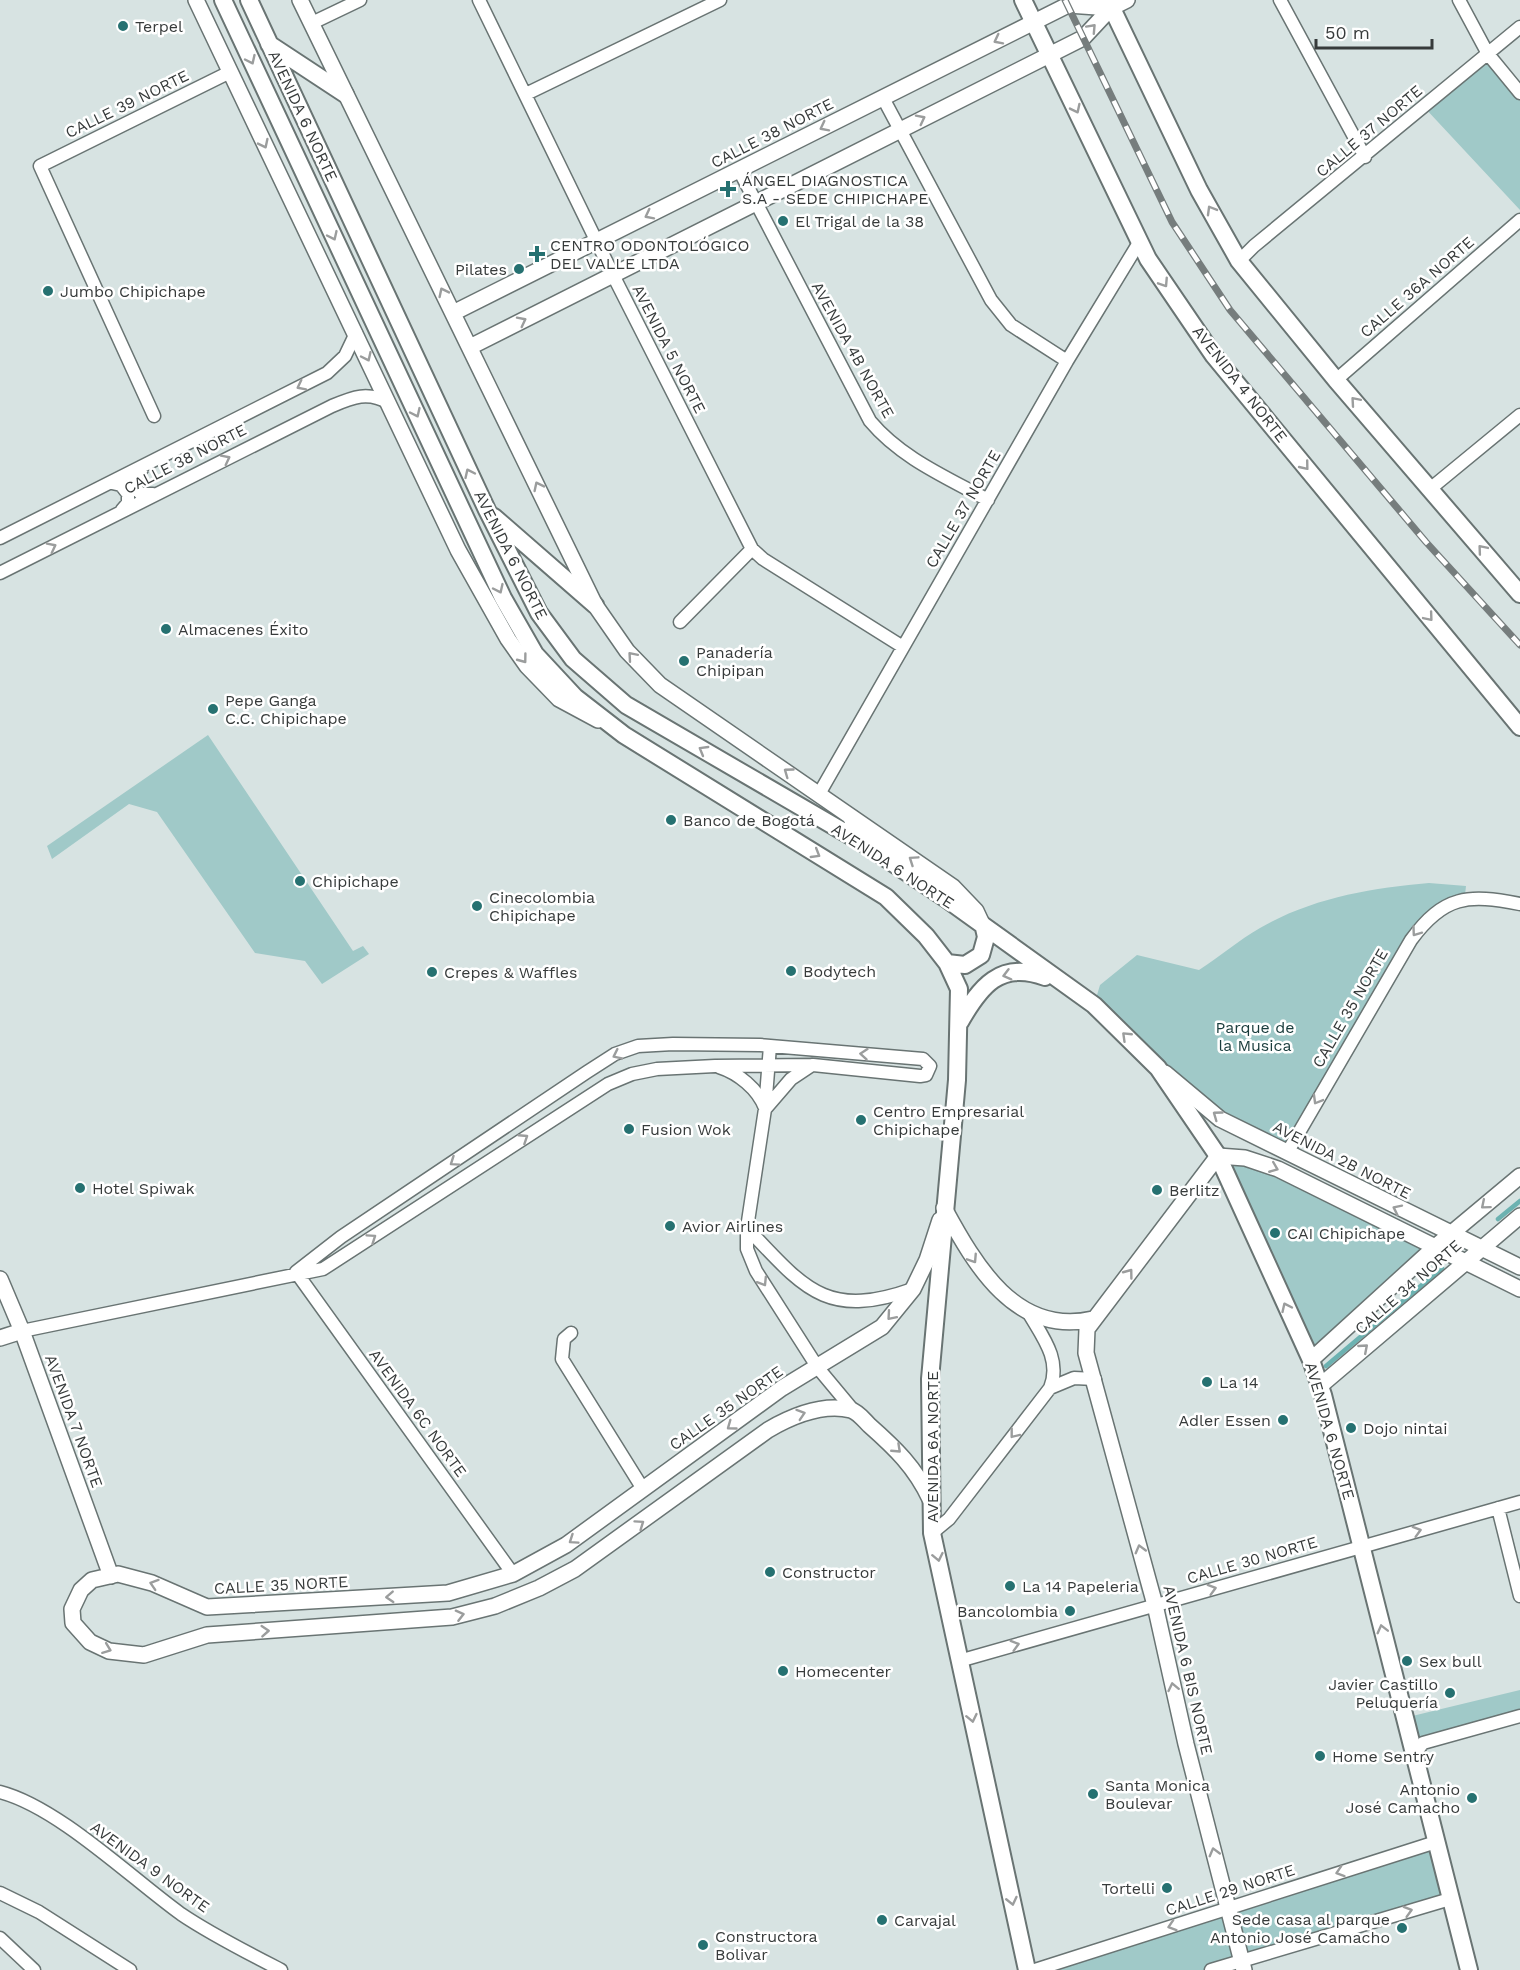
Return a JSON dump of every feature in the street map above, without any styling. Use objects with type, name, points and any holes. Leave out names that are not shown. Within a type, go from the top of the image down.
[{"type":"main road","name":"AVENIDA 6 NORTE","points":[[223,0],[519,630],[554,676],[609,725],[870,887],[909,918],[947,963],[959,988],[959,1023]]},
{"type":"main road","name":"AVENIDA 6 NORTE","points":[[249,0],[486,510],[551,632],[573,659],[626,705],[862,843],[945,898],[1062,985],[1094,1005],[1158,1068],[1218,1156],[1311,1360],[1320,1386],[1408,1733],[1418,1749],[1436,1842],[1469,1970]]},
{"type":"main road","name":"AVENIDA 4 NORTE","points":[[1023,0],[1148,259],[1214,356],[1520,727]]},
{"type":"main road","points":[[1109,4],[1199,190],[1239,261],[1336,380],[1520,594]]},
{"type":"main road","points":[[269,44],[345,94]]},
{"type":"main road","points":[[486,510],[595,605]]},
{"type":"main road","points":[[852,819],[862,843]]},
{"type":"main road","points":[[947,963],[965,965],[981,955],[985,947],[984,928]]},
{"type":"main road","points":[[959,1023],[981,988],[1005,974],[1033,973],[1062,985]]},
{"type":"main road","name":"AVENIDA 6A NORTE","points":[[959,1023],[951,1155],[944,1208],[930,1379],[930,1499],[933,1533],[959,1660],[1027,1970]]},
{"type":"street","name":"AVENIDA 6 NORTE","points":[[196,0],[458,550],[518,653],[559,699],[570,707],[609,725]]},
{"type":"street","name":"AVENIDA 6 NORTE","points":[[300,0],[595,605],[627,651],[660,685],[953,887],[976,911],[984,928]]},
{"type":"street","points":[[312,23],[360,0]]},
{"type":"street","name":"AVENIDA 5 NORTE","points":[[479,0],[613,275],[752,549],[763,559],[903,647]]},
{"type":"street","points":[[526,94],[720,0]]},
{"type":"street","points":[[470,347],[1083,38],[1109,4],[1127,0]]},
{"type":"street","points":[[1280,0],[1365,157]]},
{"type":"street","points":[[1459,0],[1488,54],[1520,93]]},
{"type":"street","name":"CALLE 38 NORTE","points":[[453,313],[1068,5],[1109,4]]},
{"type":"street","name":"CALLE 37 NORTE","points":[[1239,261],[1254,246],[1365,157],[1520,27]]},
{"type":"street","name":"CALLE 39 NORTE","points":[[154,416],[40,166],[230,72]]},
{"type":"street","points":[[883,98],[991,300],[1011,325],[1067,361]]},
{"type":"street","name":"AVENIDA 4B NORTE","points":[[739,170],[870,421],[884,438],[906,455],[988,500]]},
{"type":"street","name":"CALLE 36A NORTE","points":[[1336,380],[1520,219]]},
{"type":"street","name":"CALLE 37 NORTE","points":[[819,794],[1067,361],[1140,241]]},
{"type":"street","name":"CALLE 38 NORTE","points":[[0,538],[327,373],[345,356],[356,333]]},
{"type":"street","name":"CALLE 38 NORTE","points":[[0,573],[352,398],[371,396],[389,403]]},
{"type":"street","points":[[1430,489],[1520,416]]},
{"type":"street","points":[[142,468],[135,476],[135,488],[141,494],[155,494]]},
{"type":"street","points":[[112,483],[121,484],[128,494],[128,503],[122,511]]},
{"type":"street","points":[[680,622],[752,549]]},
{"type":"street","name":"CALLE 35 NORTE","points":[[1287,1153],[1411,940],[1424,922],[1441,907],[1462,899],[1485,897],[1520,904]]},
{"type":"street","points":[[0,1338],[22,1331],[296,1272],[322,1269],[608,1084],[640,1072],[715,1065],[813,1065],[920,1076],[930,1072],[930,1066],[923,1059],[770,1046],[673,1044],[638,1046],[615,1054],[341,1238],[296,1272]]},
{"type":"street","points":[[770,1046],[765,1109],[747,1228],[747,1249],[750,1260],[818,1368],[853,1410],[903,1454],[919,1475],[930,1499]]},
{"type":"street","points":[[715,1065],[735,1074],[751,1087],[762,1099],[765,1109]]},
{"type":"street","points":[[765,1109],[790,1079],[813,1065]]},
{"type":"street","name":"AVENIDA 2B NORTE","points":[[1158,1068],[1220,1119],[1450,1235],[1520,1267]]},
{"type":"street","points":[[944,1208],[983,1274],[1003,1294],[1027,1310],[1064,1321],[1093,1319],[1218,1156],[1245,1158],[1278,1169],[1520,1289]]},
{"type":"street","name":"CALLE 34 NORTE","points":[[1311,1360],[1435,1247],[1520,1176]]},
{"type":"street","name":"CALLE 35 NORTE","points":[[853,1410],[818,1409],[784,1420],[575,1569],[509,1601],[452,1617],[207,1635],[144,1655],[118,1653],[90,1642],[73,1623],[72,1609],[81,1590],[92,1580],[118,1574],[152,1582],[207,1607],[448,1593],[513,1574],[566,1545],[782,1388],[882,1327],[913,1289],[927,1260],[944,1208]]},
{"type":"street","name":"CALLE 34 NORTE","points":[[1320,1386],[1520,1216]]},
{"type":"street","points":[[747,1228],[791,1274],[810,1288],[834,1299],[859,1302],[889,1298],[913,1289]]},
{"type":"street","name":"AVENIDA 6C NORTE","points":[[296,1272],[513,1574]]},
{"type":"street","name":"AVENIDA 7 NORTE","points":[[0,1279],[22,1331],[111,1576]]},
{"type":"street","points":[[933,1533],[949,1519],[1050,1388],[1054,1376],[1054,1360],[1027,1310]]},
{"type":"street","name":"AVENIDA 6 BIS NORTE","points":[[1093,1319],[1087,1329],[1085,1346],[1155,1605],[1186,1744],[1243,1965]]},
{"type":"street","points":[[571,1333],[564,1339],[562,1359],[643,1489]]},
{"type":"street","points":[[1050,1388],[1074,1378],[1095,1379]]},
{"type":"street","name":"CALLE 30 NORTE","points":[[959,1660],[1520,1502]]},
{"type":"street","points":[[1497,1508],[1520,1596]]},
{"type":"street","points":[[1418,1749],[1520,1716]]},
{"type":"street","name":"AVENIDA 9 NORTE","points":[[0,1792],[15,1796],[62,1823],[183,1915],[281,1970]]},
{"type":"street","name":"CALLE 29 NORTE","points":[[1035,1970],[1436,1842]]},
{"type":"street","points":[[0,1893],[39,1912],[130,1970]]},
{"type":"street","points":[[1211,1970],[1243,1965],[1450,1899]]},
{"type":"street","points":[[0,1938],[34,1970]]},
{"type":"green space","points":[[1488,54],[1520,93],[1520,210],[1424,107]]},
{"type":"green space","points":[[208,735],[353,951],[363,946],[369,954],[322,984],[305,961],[255,953],[157,812],[129,804],[52,859],[47,846]]},
{"type":"green space","name":"Parque de la Musica","points":[[1429,883],[1466,886],[1465,895],[1423,922],[1287,1153],[1220,1119],[1094,1005],[1100,985],[1137,955],[1199,970],[1252,933],[1300,909],[1342,896]]},
{"type":"green space","points":[[1229,1155],[1435,1247],[1311,1360],[1218,1156]]},
{"type":"green space","points":[[1520,1690],[1520,1716],[1423,1743],[1408,1733],[1404,1718]]},
{"type":"green space","points":[[1436,1842],[1450,1899],[1211,1970],[1035,1970]]},
{"type":"waterway","points":[[1498,1219],[1520,1201]]},
{"type":"waterway","points":[[1326,1366],[1442,1268]]},
{"type":"railway","points":[[1065,0],[1172,222],[1230,310],[1426,542],[1520,645]]},
{"type":"place","name":"Terpel","points":[[123,26]]},
{"type":"place","name":"ÁNGEL DIAGNOSTICA S.A - SEDE CHIPICHAPE","points":[[728,189]]},
{"type":"place","name":"El Trigal de la 38","points":[[783,221]]},
{"type":"place","name":"CENTRO ODONTOLÓGICO DEL VALLE LTDA","points":[[537,254]]},
{"type":"place","name":"Pilates","points":[[519,269]]},
{"type":"place","name":"Jumbo Chipichape","points":[[48,291]]},
{"type":"place","name":"Almacenes Éxito","points":[[166,629]]},
{"type":"place","name":"Panadería Chipipan","points":[[684,661]]},
{"type":"place","name":"Pepe Ganga C.C. Chipichape","points":[[213,709]]},
{"type":"place","name":"Banco de Bogotá","points":[[671,820]]},
{"type":"place","name":"Chipichape","points":[[300,881]]},
{"type":"place","name":"Cinecolombia Chipichape","points":[[477,906]]},
{"type":"place","name":"Bodytech","points":[[791,971]]},
{"type":"place","name":"Crepes & Waffles","points":[[432,972]]},
{"type":"place","name":"Centro Empresarial Chipichape","points":[[861,1120]]},
{"type":"place","name":"Fusion Wok","points":[[629,1129]]},
{"type":"place","name":"Hotel Spiwak","points":[[80,1188]]},
{"type":"place","name":"Berlitz","points":[[1157,1190]]},
{"type":"place","name":"Avior Airlines","points":[[670,1226]]},
{"type":"place","name":"CAI Chipichape","points":[[1275,1233]]},
{"type":"place","name":"La 14","points":[[1207,1382]]},
{"type":"place","name":"Adler Essen","points":[[1283,1420]]},
{"type":"place","name":"Dojo nintai","points":[[1351,1428]]},
{"type":"place","name":"Constructor","points":[[770,1572]]},
{"type":"place","name":"La 14 Papeleria","points":[[1010,1586]]},
{"type":"place","name":"Bancolombia","points":[[1070,1611]]},
{"type":"place","name":"Sex bull","points":[[1407,1661]]},
{"type":"place","name":"Homecenter","points":[[783,1671]]},
{"type":"place","name":"Javier Castillo Peluquería","points":[[1450,1693]]},
{"type":"place","name":"Home Sentry","points":[[1320,1756]]},
{"type":"place","name":"Santa Monica Boulevar","points":[[1093,1794]]},
{"type":"place","name":"Antonio José Camacho","points":[[1472,1798]]},
{"type":"place","name":"Tortelli","points":[[1167,1888]]},
{"type":"place","name":"Carvajal","points":[[882,1920]]},
{"type":"place","name":"Sede casa al parque Antonio José Camacho","points":[[1402,1928]]},
{"type":"place","name":"Constructora Bolivar","points":[[703,1945]]}]
